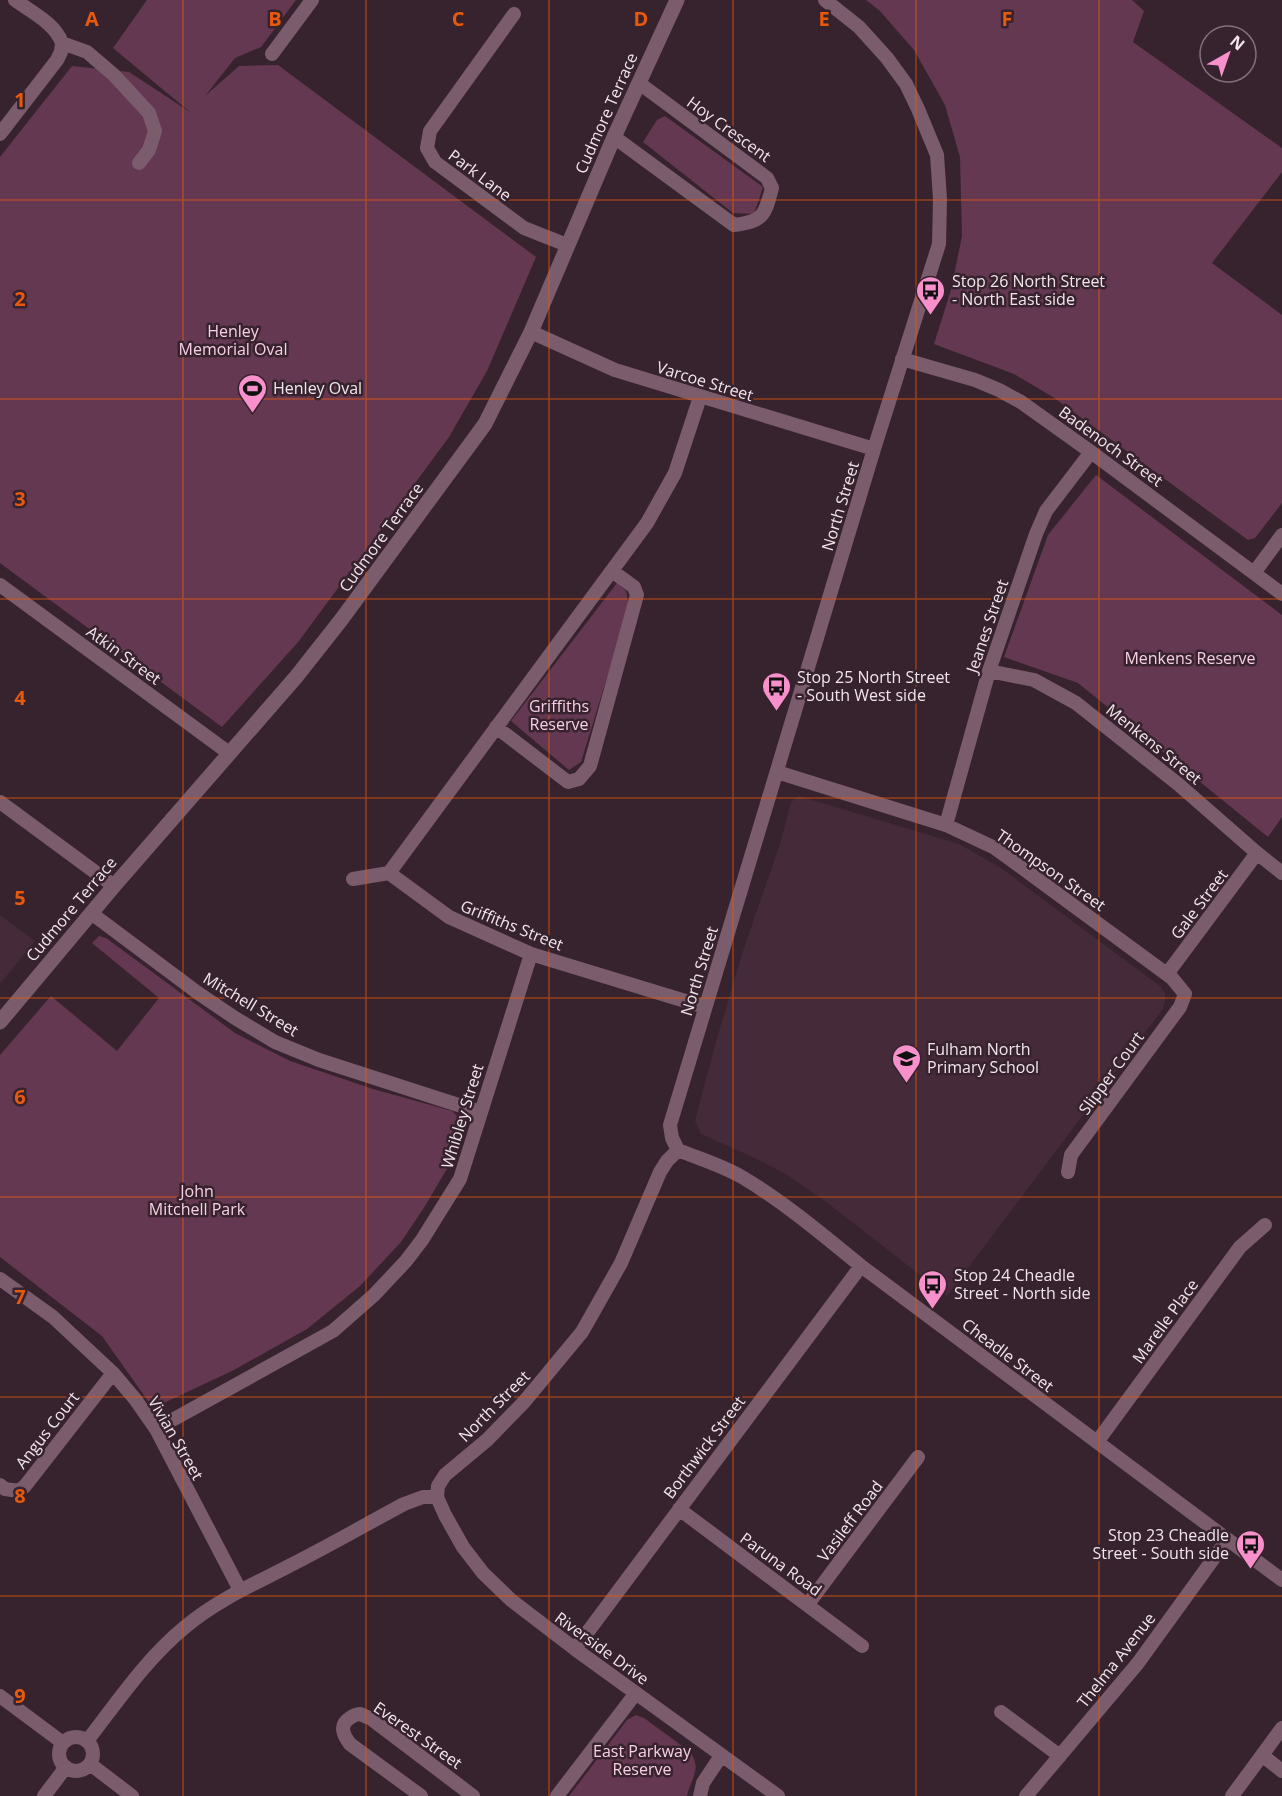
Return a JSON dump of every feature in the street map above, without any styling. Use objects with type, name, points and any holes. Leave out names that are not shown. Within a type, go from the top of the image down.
[{"type":"street","points":[[0,134],[61,52],[62,43],[52,27],[15,0]]},
{"type":"street","points":[[272,54],[312,0]]},
{"type":"street","name":"Cudmore Terrace","points":[[0,1023],[114,886],[296,677],[341,620],[485,424],[531,332],[614,137],[677,0]]},
{"type":"street","name":"North Street","points":[[437,1497],[438,1486],[445,1475],[488,1440],[524,1402],[582,1332],[621,1263],[660,1172],[678,1150],[672,1138],[670,1125],[874,448],[939,244],[940,199],[937,155],[918,109],[906,84],[886,58],[859,27],[825,0]]},
{"type":"street","name":"Park Lane","points":[[514,14],[430,131],[427,148],[435,162],[524,228],[567,245]]},
{"type":"street","points":[[62,43],[87,52],[114,75],[149,113],[155,131],[149,150],[140,163]]},
{"type":"street","name":"Hoy Crescent","points":[[614,137],[734,225],[752,223],[762,216],[772,188],[767,178],[639,83]]},
{"type":"street","name":"Varcoe Street","points":[[531,332],[615,370],[874,448]]},
{"type":"street","name":"Badenoch Street","points":[[902,359],[975,380],[1021,402],[1282,594]]},
{"type":"street","points":[[353,879],[388,873],[647,523],[675,473],[700,397]]},
{"type":"street","name":"Jeanes Street","points":[[946,825],[989,671],[1036,534],[1046,512],[1091,452]]},
{"type":"street","points":[[1254,573],[1282,535]]},
{"type":"street","points":[[496,727],[568,782],[579,779],[590,766],[637,595],[634,587],[612,570]]},
{"type":"street","name":"Atkin Street","points":[[0,585],[229,753]]},
{"type":"street","name":"Menkens Street","points":[[989,671],[1034,680],[1076,703],[1178,784],[1282,873]]},
{"type":"street","name":"Thompson Street","points":[[777,772],[946,825],[995,848],[1167,974],[1185,994]]},
{"type":"street","points":[[0,802],[114,886]]},
{"type":"street","name":"Gale Street","points":[[1167,974],[1257,853]]},
{"type":"street","name":"Griffiths Street","points":[[388,873],[449,917],[531,954],[705,1007]]},
{"type":"street","name":"Mitchell Street","points":[[91,913],[198,993],[275,1042],[319,1060],[480,1112]]},
{"type":"street","name":"Whibley Street","points":[[156,1429],[333,1331],[374,1295],[406,1261],[460,1179],[531,954]]},
{"type":"street","name":"Slipper Court","points":[[1068,1172],[1071,1155],[1180,1007],[1185,994]]},
{"type":"street","name":"Cheadle Street","points":[[678,1150],[719,1165],[743,1178],[807,1222],[861,1266],[1282,1580]]},
{"type":"street","name":"Marelle Place","points":[[1097,1442],[1240,1247],[1265,1225]]},
{"type":"street","name":"Borthwick Street","points":[[575,1649],[861,1266]]},
{"type":"street","name":"Vivian Street","points":[[0,1279],[53,1317],[113,1373],[135,1399],[156,1429],[240,1590]]},
{"type":"street","name":"Angus Court","points":[[0,1485],[5,1489],[19,1491],[25,1486],[113,1373]]},
{"type":"street","name":"Vasileff Road","points":[[808,1604],[918,1457]]},
{"type":"street","points":[[87,1741],[148,1662],[185,1626],[240,1590],[404,1503],[423,1497],[437,1497]]},
{"type":"street","name":"Riverside Drive","points":[[437,1497],[463,1547],[483,1573],[511,1600],[778,1796]]},
{"type":"street","name":"Paruna Road","points":[[679,1509],[862,1646]]},
{"type":"street","name":"Thelma Avenue","points":[[1026,1796],[1138,1663],[1227,1540]]},
{"type":"street","points":[[557,1796],[636,1693]]},
{"type":"street","points":[[0,1696],[63,1743]]},
{"type":"street","points":[[1001,1712],[1060,1756]]},
{"type":"street","name":"Everest Street","points":[[421,1796],[350,1744],[342,1729],[345,1722],[352,1716],[360,1714],[370,1718],[474,1796]]},
{"type":"street","points":[[1232,1796],[1282,1728]]},
{"type":"street","points":[[75,1737],[87,1741],[93,1753],[90,1764],[79,1771],[66,1767],[60,1756],[63,1743],[75,1737]]},
{"type":"street","points":[[1262,1755],[1282,1771]]},
{"type":"street","points":[[700,1796],[703,1783],[721,1756]]},
{"type":"street","points":[[90,1764],[132,1796]]},
{"type":"street","points":[[44,1796],[66,1767]]},
{"type":"shaded area","name":"Fulham North Primary School","points":[[799,796],[959,844],[1001,868],[1160,986],[1165,993],[1162,1010],[947,1296],[825,1201],[787,1175],[701,1134],[695,1121],[743,951],[780,844],[791,802]]},
{"type":"shaded area","points":[[0,915],[35,941],[0,984]]},
{"type":"green space","name":"Henley Memorial Oval","points":[[147,0],[296,0],[261,47],[235,58],[205,96],[239,66],[278,65],[536,257],[487,371],[449,437],[299,641],[222,727],[0,563],[0,157],[72,66],[129,72],[190,112],[113,48]]},
{"type":"green space","points":[[866,0],[1132,0],[1144,11],[1133,42],[1282,148],[1282,172],[1212,263],[1282,315],[1282,503],[1255,538],[1248,540],[1053,397],[1014,374],[934,344],[951,290],[962,236],[960,157],[945,105],[914,50],[880,11]]},
{"type":"green space","points":[[665,116],[763,187],[754,214],[733,213],[643,142],[657,120]]},
{"type":"green space","name":"Menkens Reserve","points":[[1096,475],[1282,615],[1282,817],[1268,837],[1078,683],[1004,657],[1048,535]]},
{"type":"green space","name":"Griffiths Reserve","points":[[617,583],[626,591],[629,606],[581,762],[569,770],[511,721]]},
{"type":"green space","name":"John Mitchell Park","points":[[99,936],[106,938],[235,1033],[290,1061],[373,1089],[452,1111],[464,1122],[461,1139],[448,1167],[425,1206],[401,1242],[360,1286],[307,1329],[232,1371],[153,1408],[102,1336],[0,1257],[0,1055],[51,996],[117,1051],[159,998],[92,943]]},
{"type":"green space","name":"East Parkway Reserve","points":[[636,1715],[644,1718],[689,1751],[693,1757],[696,1768],[687,1796],[569,1796],[627,1720]]},
{"type":"place","name":"Stop 26 North Street - North East side","points":[[931,316]]},
{"type":"place","name":"Henley Oval","points":[[252,414]]},
{"type":"place","name":"Stop 25 North Street - South West side","points":[[776,712]]},
{"type":"place","name":"Fulham North Primary School","points":[[906,1084]]},
{"type":"place","name":"Stop 24 Cheadle Street - North side","points":[[933,1310]]},
{"type":"place","name":"Stop 23 Cheadle Street - South side","points":[[1250,1570]]}]
